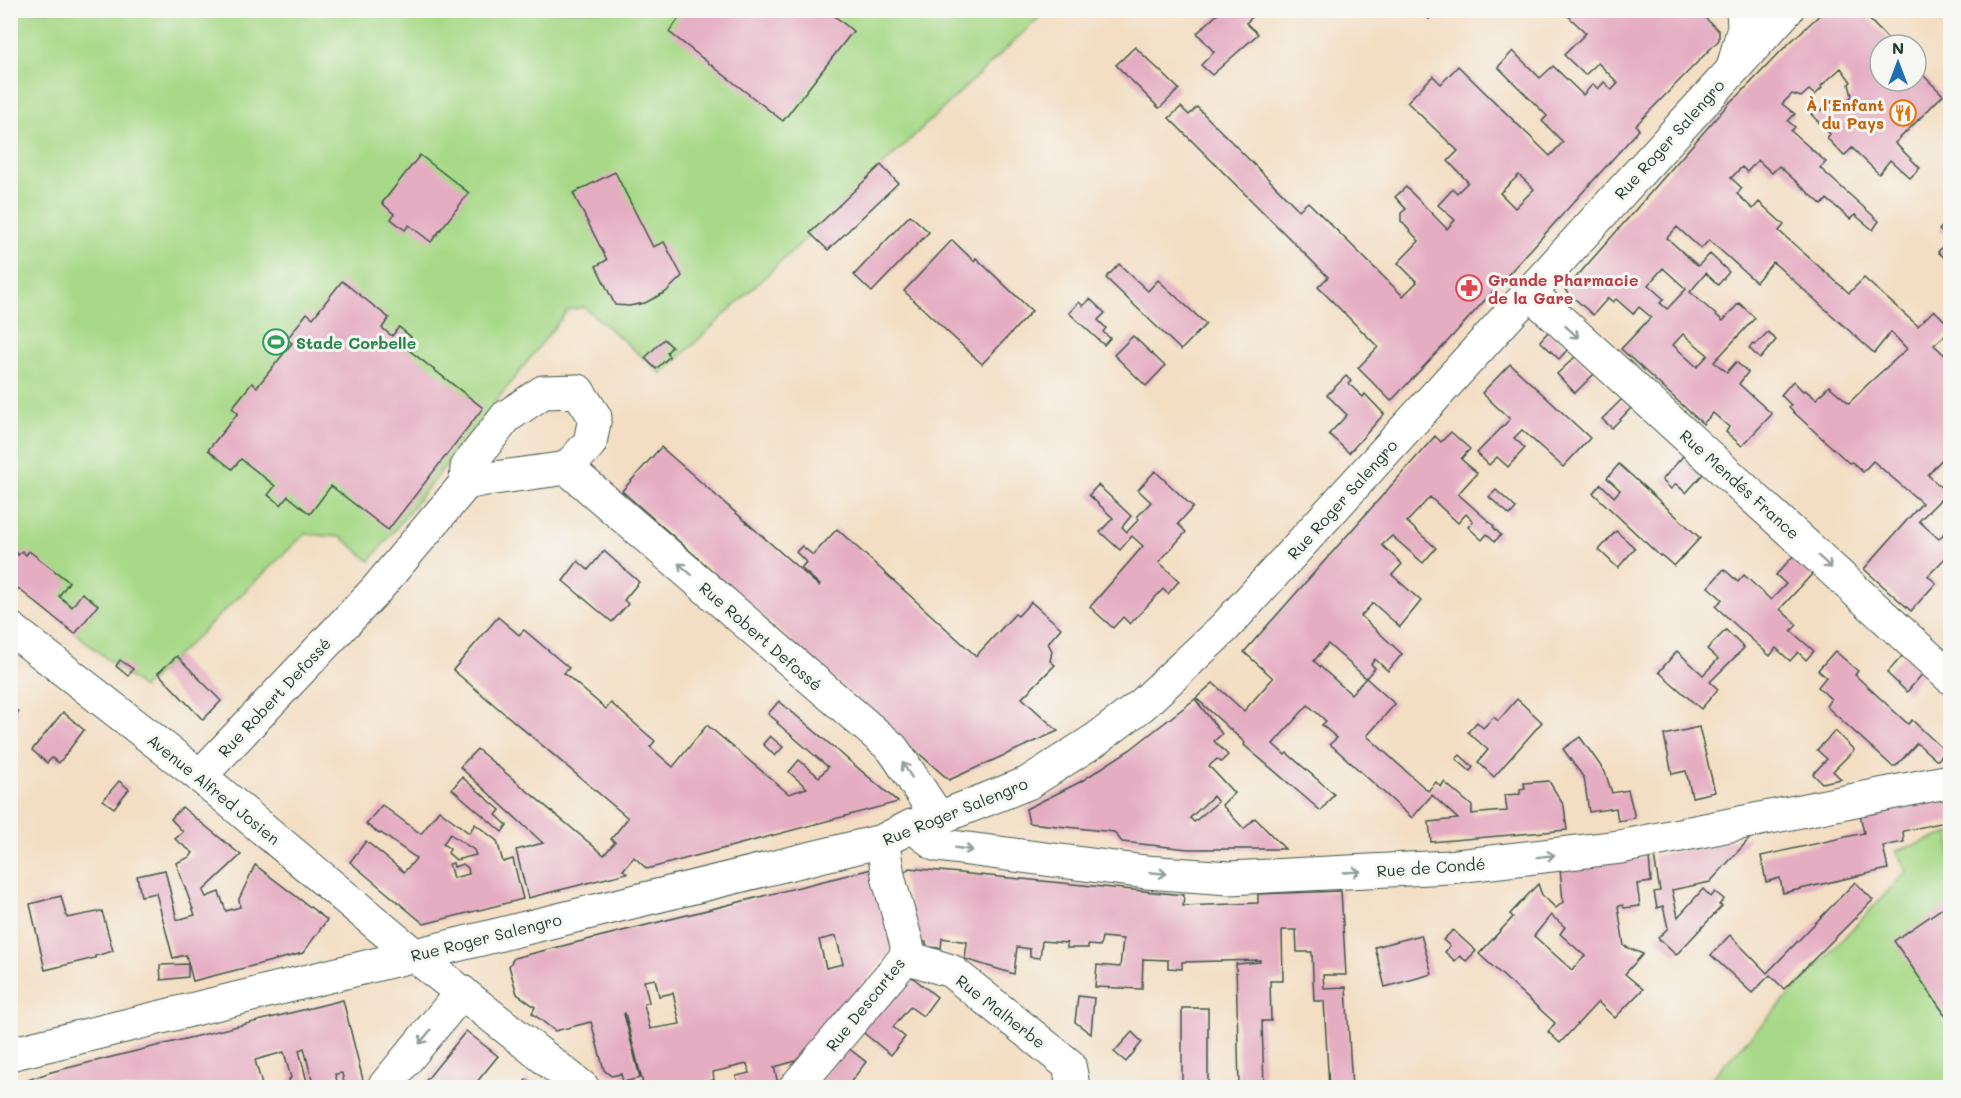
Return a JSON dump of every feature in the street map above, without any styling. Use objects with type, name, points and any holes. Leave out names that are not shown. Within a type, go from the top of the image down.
[{"type":"street","name":"Rue Roger Salengro","points":[[1732,70],[1744,27],[1743,10]]},
{"type":"street","points":[[1758,10],[1776,13],[1785,10]]},
{"type":"street","name":"Rue Roger Salengro","points":[[10,1054],[882,841],[1028,783],[1095,740],[1142,705],[1224,627],[1785,10]]},
{"type":"street","name":"Rue Mendés France","points":[[1529,292],[1950,677]]},
{"type":"street","name":"Rue Robert Defossé","points":[[200,776],[375,590],[466,483],[467,467],[506,417],[543,392],[578,391],[595,417],[590,443],[567,468],[892,748],[926,822]]},
{"type":"street","points":[[466,483],[567,468]]},
{"type":"street","name":"Avenue Alfred Josien","points":[[10,628],[200,776],[414,954],[583,1088]]},
{"type":"street","name":"Rue de Condé","points":[[926,822],[936,845],[1146,872],[1229,879],[1449,867],[1620,847],[1950,781]]},
{"type":"street","name":"Rue Descartes","points":[[795,1088],[906,957],[907,945],[889,879],[882,841]]},
{"type":"street","name":"Rue Malherbe","points":[[906,957],[951,971],[1070,1065],[1072,1080],[1070,1088]]},
{"type":"street","points":[[383,1088],[462,992]]},
{"type":"green space","name":"Stade Corbelle","points":[[10,11],[1046,11],[662,374],[584,307],[568,310],[370,561],[341,537],[305,534],[143,688],[11,581]]},
{"type":"green space","points":[[1950,833],[1950,1087],[1702,1088],[1907,871],[1896,851]]},
{"type":"building","points":[[685,10],[827,10],[853,31],[783,121],[669,32]]},
{"type":"building","points":[[1222,10],[1260,10],[1246,23],[1258,34],[1212,75],[1201,65],[1214,52],[1197,33]]},
{"type":"building","points":[[1421,10],[1437,10],[1429,19]]},
{"type":"building","points":[[1572,10],[1697,10],[1719,31],[1719,40],[1636,125],[1639,130],[1391,401],[1358,368],[1378,347],[1318,287],[1328,277],[1169,118],[1181,107],[1189,115],[1197,107],[1299,210],[1308,202],[1403,296],[1417,282],[1398,263],[1419,241],[1401,221],[1401,213],[1406,209],[1395,197],[1406,187],[1447,229],[1455,220],[1438,205],[1453,189],[1457,193],[1468,182],[1448,161],[1458,151],[1407,102],[1433,76],[1441,84],[1458,66],[1550,156],[1563,142],[1542,121],[1547,116],[1498,67],[1513,51],[1540,78],[1553,66],[1583,95],[1593,84],[1598,89],[1604,82],[1612,90],[1618,83],[1598,63],[1585,75],[1564,55],[1586,33],[1568,16]],"holes":[[[1519,175],[1534,189],[1515,208],[1500,193]]]},
{"type":"building","points":[[1825,10],[1860,10],[1882,33],[1868,33],[1868,93],[1928,93],[1928,80],[1943,95],[1895,143],[1920,168],[1910,178],[1890,160],[1879,174],[1852,148],[1844,156],[1827,138],[1830,134],[1811,114],[1829,107],[1834,112],[1852,96],[1849,84],[1851,82],[1841,68],[1821,86],[1822,88],[1815,95],[1809,90],[1801,97],[1792,94],[1782,104],[1795,114],[1788,121],[1795,127],[1791,131],[1826,162],[1820,168],[1879,221],[1873,230],[1855,215],[1850,219],[1827,199],[1822,205],[1779,166],[1772,173],[1758,160],[1747,172],[1742,167],[1731,178],[1742,188],[1737,194],[1753,209],[1759,202],[1784,225],[1779,231],[1849,293],[1864,278],[1918,326],[1934,310],[1950,326],[1950,331],[1934,345],[1950,360],[1950,450],[1928,475],[1947,493],[1919,521],[1939,539],[1950,527],[1950,553],[1928,576],[1936,583],[1911,611],[1864,569],[1922,503],[1873,461],[1863,472],[1852,462],[1849,463],[1789,408],[1791,405],[1781,395],[1793,381],[1816,399],[1829,386],[1849,403],[1907,349],[1891,332],[1874,353],[1773,262],[1756,282],[1709,240],[1701,249],[1677,227],[1667,238],[1698,266],[1710,254],[1729,272],[1718,285],[1706,273],[1690,292],[1723,321],[1739,303],[1755,318],[1714,362],[1727,372],[1736,362],[1748,372],[1739,384],[1772,414],[1742,446],[1726,432],[1729,427],[1713,413],[1703,424],[1621,349],[1651,317],[1639,307],[1633,314],[1616,299],[1613,302],[1608,298],[1593,315],[1565,290],[1731,101],[1785,47]],"holes":[[[1663,268],[1686,289],[1667,309],[1660,303],[1664,299],[1648,285]],[[1683,334],[1708,355],[1697,367],[1673,345]]]},
{"type":"building","points":[[1135,47],[1179,89],[1159,108],[1116,65]]},
{"type":"building","points":[[420,155],[469,193],[431,242],[409,225],[405,230],[391,219],[394,214],[382,203]]},
{"type":"building","points":[[881,165],[898,183],[828,250],[810,233]]},
{"type":"building","points":[[615,172],[653,247],[664,242],[682,276],[666,292],[645,303],[629,306],[615,305],[596,266],[607,260],[573,193]]},
{"type":"building","points":[[910,215],[929,232],[872,292],[854,275]]},
{"type":"building","points":[[1950,218],[1950,263],[1938,252],[1949,239],[1939,230]]},
{"type":"building","points":[[952,240],[974,261],[976,258],[1032,311],[982,364],[904,291]]},
{"type":"building","points":[[1119,264],[1148,291],[1158,280],[1206,324],[1181,350],[1106,278]]},
{"type":"building","points":[[342,281],[389,318],[382,328],[392,336],[399,327],[411,337],[405,347],[483,408],[388,530],[331,486],[310,514],[288,496],[281,505],[268,495],[275,486],[241,459],[232,469],[208,450],[238,413],[232,408],[252,383],[257,387],[292,343],[287,339],[307,313],[313,318]]},
{"type":"building","points":[[1090,299],[1105,313],[1098,320],[1106,328],[1103,332],[1110,338],[1104,345],[1069,313],[1079,302],[1083,306]]},
{"type":"building","points":[[1549,331],[1568,349],[1559,359],[1540,341]]},
{"type":"building","points":[[1768,332],[1776,340],[1760,359],[1749,348]]},
{"type":"building","points":[[1133,336],[1165,366],[1146,386],[1114,355]]},
{"type":"building","points":[[664,339],[672,347],[667,352],[669,357],[656,369],[645,358]]},
{"type":"building","points":[[1576,356],[1594,374],[1575,393],[1557,374]]},
{"type":"building","points":[[1510,364],[1590,438],[1563,467],[1522,430],[1514,438],[1525,448],[1508,467],[1497,457],[1489,465],[1477,453],[1510,419],[1482,393]]},
{"type":"building","points":[[1346,376],[1351,381],[1349,384],[1363,397],[1365,394],[1384,414],[1349,453],[1329,434],[1347,415],[1327,395]]},
{"type":"building","points":[[1622,399],[1631,408],[1612,428],[1602,419]]},
{"type":"building","points":[[1451,432],[1470,449],[1461,459],[1477,473],[1458,494],[1501,535],[1495,541],[1487,534],[1482,540],[1468,527],[1473,521],[1466,514],[1458,523],[1430,497],[1407,522],[1436,548],[1423,563],[1392,536],[1382,545],[1402,564],[1392,575],[1421,601],[1400,627],[1373,603],[1361,616],[1402,654],[1388,671],[1375,659],[1371,664],[1375,668],[1366,678],[1395,704],[1367,736],[1428,791],[1436,782],[1441,787],[1444,782],[1472,806],[1472,814],[1507,811],[1505,795],[1520,794],[1520,789],[1525,788],[1524,783],[1549,781],[1564,806],[1567,830],[1431,842],[1429,822],[1458,819],[1432,795],[1412,818],[1330,744],[1337,738],[1322,725],[1326,721],[1308,705],[1273,744],[1285,755],[1287,753],[1334,794],[1321,811],[1244,745],[1245,743],[1196,698],[1213,683],[1244,711],[1273,678],[1244,652],[1435,436],[1441,442]],"holes":[[[1328,644],[1366,678],[1351,694],[1314,661]]]},
{"type":"building","points":[[661,447],[819,586],[801,568],[806,562],[796,552],[802,546],[813,555],[837,529],[976,656],[1015,614],[1018,616],[1031,602],[1061,628],[1048,643],[1052,651],[1050,661],[1055,665],[1022,698],[1058,731],[949,780],[622,491]]},
{"type":"building","points":[[1684,455],[1703,474],[1686,493],[1676,484],[1671,489],[1662,480]]},
{"type":"building","points":[[1619,464],[1700,538],[1674,566],[1660,556],[1593,493],[1601,484],[1614,497],[1620,490],[1607,478]]},
{"type":"building","points":[[1155,471],[1193,507],[1178,524],[1186,532],[1159,562],[1179,581],[1168,594],[1163,589],[1130,624],[1123,617],[1113,628],[1090,607],[1143,546],[1132,536],[1120,550],[1100,532],[1113,518],[1089,495],[1098,485],[1131,516],[1122,527],[1127,532],[1151,502],[1138,490]]},
{"type":"building","points":[[1496,490],[1516,508],[1510,515],[1489,497]]},
{"type":"building","points":[[1616,531],[1635,548],[1618,568],[1599,550]]},
{"type":"building","points":[[15,551],[18,555],[22,551],[26,555],[29,551],[69,582],[59,596],[72,607],[82,593],[98,605],[75,634],[10,582],[10,576],[13,573],[10,571],[10,557]]},
{"type":"building","points":[[604,551],[639,582],[624,600],[628,604],[612,622],[563,581],[578,561],[588,570]]},
{"type":"building","points":[[1794,555],[1814,572],[1780,609],[1797,625],[1791,631],[1814,651],[1806,660],[1798,652],[1790,661],[1776,648],[1770,656],[1716,607],[1722,599],[1708,587],[1724,569],[1738,582],[1744,575],[1771,600],[1786,584],[1776,575]]},
{"type":"building","points":[[498,617],[519,635],[524,630],[569,668],[564,673],[606,709],[611,703],[655,741],[650,747],[673,767],[707,725],[789,794],[807,788],[789,772],[799,760],[819,777],[828,767],[768,714],[779,701],[898,802],[647,869],[634,857],[623,870],[627,873],[528,898],[516,850],[543,843],[460,767],[477,749],[604,855],[615,842],[611,839],[628,818],[453,670]]},
{"type":"building","points":[[1726,630],[1744,648],[1710,682],[1718,689],[1701,709],[1659,672],[1677,651],[1703,675],[1718,659],[1707,649]]},
{"type":"building","points":[[1835,651],[1858,671],[1855,675],[1908,724],[1912,720],[1945,751],[1938,760],[1917,743],[1896,766],[1892,766],[1826,706],[1831,699],[1818,687],[1826,677],[1818,670]]},
{"type":"building","points":[[1904,654],[1924,672],[1907,692],[1887,673]]},
{"type":"building","points":[[177,656],[221,701],[203,720],[158,673]]},
{"type":"building","points":[[120,660],[133,669],[128,676],[116,666]]},
{"type":"building","points":[[1195,699],[1222,734],[1214,741],[1228,755],[1221,762],[1217,759],[1209,766],[1234,793],[1222,805],[1244,829],[1255,818],[1285,849],[1188,849],[1122,842],[1114,832],[1029,823],[1026,809],[1080,782],[1131,749]],"holes":[[[1213,796],[1218,802],[1194,822],[1190,818]]]},
{"type":"building","points":[[1517,699],[1542,722],[1494,777],[1478,762],[1488,750],[1468,732],[1477,722],[1483,728],[1494,717],[1498,721]]},
{"type":"building","points":[[10,705],[19,712],[10,722]]},
{"type":"building","points":[[63,712],[84,730],[59,763],[52,758],[47,763],[32,750]]},
{"type":"building","points":[[1699,727],[1715,792],[1692,797],[1686,771],[1672,774],[1664,735]]},
{"type":"building","points":[[1835,731],[1854,750],[1833,771],[1841,779],[1822,783],[1813,774],[1827,759],[1817,750]]},
{"type":"building","points":[[770,736],[783,747],[775,756],[763,744]]},
{"type":"building","points":[[1580,737],[1605,772],[1612,793],[1628,790],[1635,818],[1618,821],[1616,808],[1589,812],[1584,778],[1563,749]]},
{"type":"building","points":[[1460,755],[1473,767],[1470,771],[1456,759]]},
{"type":"building","points":[[462,777],[500,810],[496,815],[507,825],[502,832],[452,789]]},
{"type":"building","points":[[119,781],[129,789],[114,808],[103,800]]},
{"type":"building","points":[[1950,796],[1950,821],[1903,831],[1904,842],[1883,846],[1888,869],[1783,893],[1780,878],[1766,882],[1761,856],[1864,833],[1860,814]]},
{"type":"building","points":[[382,805],[421,834],[439,810],[469,833],[475,824],[497,841],[503,862],[513,859],[523,899],[424,924],[350,862],[366,841],[404,872],[416,858],[366,824]],"holes":[[[450,834],[474,850],[476,855],[456,860],[448,853],[450,849],[443,844]],[[453,863],[454,867],[463,864],[468,868],[469,874],[453,878],[449,864]]]},
{"type":"building","points":[[182,807],[241,855],[203,891],[206,897],[219,892],[226,911],[240,907],[239,899],[255,865],[327,920],[303,953],[193,981],[186,955],[173,958],[156,893],[141,896],[137,876],[165,870],[177,920],[195,915],[176,863],[190,857],[193,853],[175,839],[183,832],[171,819]]},
{"type":"building","points":[[1751,837],[1710,882],[1672,890],[1678,917],[1703,889],[1711,897],[1715,892],[1724,899],[1719,905],[1722,906],[1676,955],[1658,938],[1668,928],[1663,906],[1657,908],[1654,892],[1660,891],[1654,856]]},
{"type":"building","points":[[1649,857],[1651,882],[1637,884],[1640,906],[1624,908],[1623,905],[1618,906],[1624,946],[1643,954],[1625,974],[1643,989],[1615,1018],[1598,1002],[1560,1043],[1548,1032],[1555,1023],[1479,954],[1513,917],[1510,914],[1538,884],[1542,895],[1556,908],[1563,902],[1560,868]],"holes":[[[1551,915],[1565,927],[1560,934],[1585,956],[1572,970],[1534,936]]]},
{"type":"building","points":[[909,868],[1184,895],[1183,906],[1258,903],[1258,894],[1341,891],[1346,975],[1323,975],[1324,988],[1346,987],[1352,1088],[1329,1088],[1324,1001],[1314,1001],[1312,952],[1297,952],[1296,930],[1282,930],[1283,981],[1270,981],[1271,1021],[1262,1021],[1264,1088],[1239,1088],[1236,964],[1260,962],[1260,960],[1182,962],[1182,969],[1168,968],[1168,960],[1143,959],[1142,989],[1095,987],[1097,965],[1120,967],[1123,939],[1102,937],[1100,946],[1088,945],[1088,948],[1067,948],[1067,943],[1042,941],[1040,958],[1030,957],[1030,949],[1017,947],[1014,974],[965,959],[967,942],[942,938],[941,948],[927,947],[926,942],[919,942],[902,875]]},
{"type":"building","points":[[872,869],[891,950],[803,1059],[774,1067],[779,1088],[739,1088],[736,1076],[750,1073],[747,1064],[713,1072],[714,1080],[701,1083],[702,1088],[644,1088],[625,1013],[640,1078],[623,1082],[621,1074],[611,1076],[604,1070],[591,1022],[555,1031],[532,1013],[535,1007],[517,994],[509,966],[514,958]],"holes":[[[836,936],[843,964],[826,968],[819,940]],[[655,979],[659,996],[673,993],[680,1024],[650,1029],[644,1004],[649,1002],[644,981]]]},
{"type":"building","points":[[1855,882],[1873,900],[1784,989],[1770,975],[1752,993],[1711,955],[1730,935],[1767,973]]},
{"type":"building","points":[[61,896],[67,918],[102,911],[113,951],[95,956],[95,958],[45,970],[30,904]]},
{"type":"building","points":[[1950,903],[1950,1022],[1894,941]]},
{"type":"building","points":[[1453,930],[1476,951],[1466,961],[1460,956],[1455,961],[1445,952],[1450,946],[1443,940]]},
{"type":"building","points":[[1421,935],[1432,974],[1385,987],[1375,947]]},
{"type":"building","points":[[188,964],[188,977],[161,980],[160,965]]},
{"type":"building","points":[[907,973],[937,997],[923,1016],[910,1007],[893,1027],[905,1037],[891,1055],[860,1030]]},
{"type":"building","points":[[1078,996],[1094,998],[1091,1034],[1075,1022]]},
{"type":"building","points":[[343,1000],[365,1088],[345,1088],[342,1073],[335,1074],[339,1088],[291,1088],[289,1079],[291,1078],[284,1052],[255,1060],[262,1085],[256,1088],[10,1088],[10,1086],[51,1072]],"holes":[[[304,1048],[312,1080],[307,1082],[299,1050]]]},
{"type":"building","points":[[1182,1008],[1208,1008],[1208,1088],[1182,1088]]},
{"type":"building","points":[[466,1031],[498,1056],[472,1088],[420,1088]]},
{"type":"building","points":[[1132,1032],[1142,1042],[1126,1062],[1114,1052]]},
{"type":"building","points":[[847,1047],[866,1062],[846,1088],[814,1088]]},
{"type":"building","points":[[527,1079],[538,1088],[519,1088]]},
{"type":"place","name":"À l'Enfant du Pays","points":[[1903,113]]},
{"type":"place","name":"Grande Pharmacie de la Gare","points":[[1469,288]]},
{"type":"place","name":"Stade Corbelle","points":[[276,342]]}]
